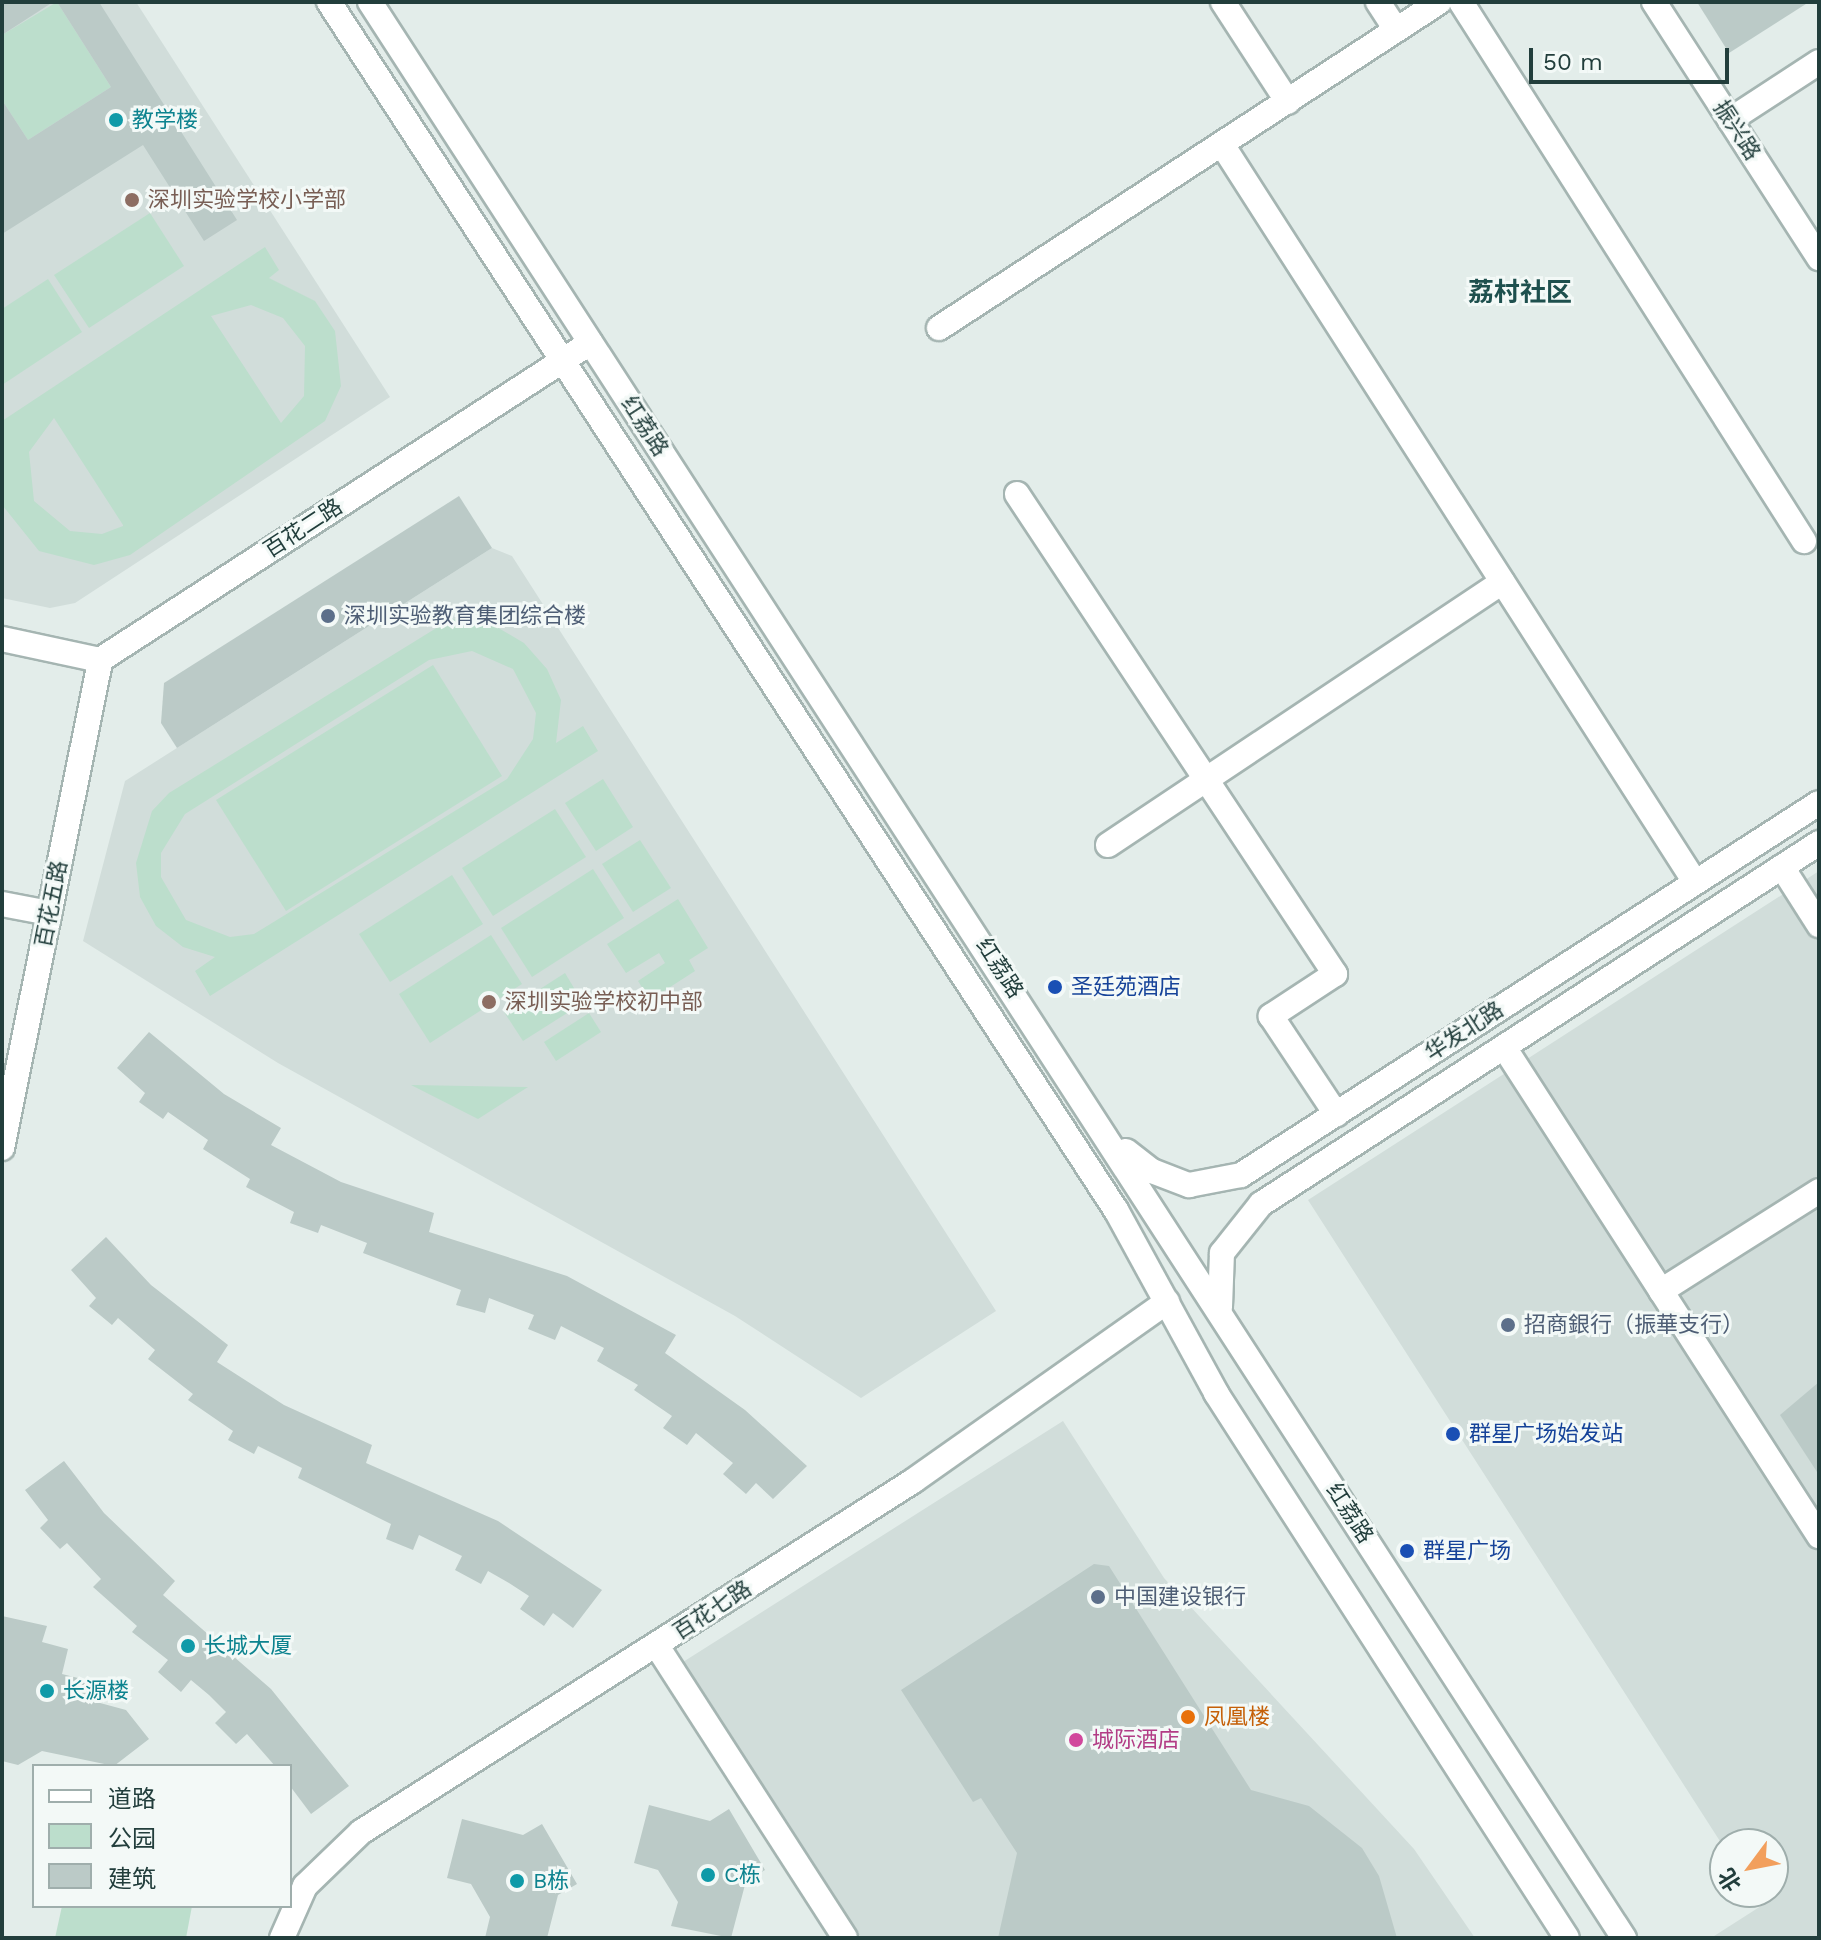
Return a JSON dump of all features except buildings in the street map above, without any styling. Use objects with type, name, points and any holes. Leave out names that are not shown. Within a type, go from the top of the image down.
[{"type":"street","name":"红荔路","points":[[329,2],[1092,1172],[1236,1425],[1567,1938]]},
{"type":"street","name":"红荔路","points":[[370,2],[1106,1129],[1223,1317],[1624,1938]]},
{"type":"street","points":[[1223,2],[1288,102]]},
{"type":"street","points":[[1378,2],[1396,30]]},
{"type":"street","points":[[939,328],[1223,146],[1439,2]]},
{"type":"street","points":[[1461,2],[1804,541]]},
{"type":"street","name":"振兴路","points":[[1654,2],[1819,258]]},
{"type":"street","points":[[1730,120],[1819,62]]},
{"type":"street","points":[[1223,146],[1695,882]]},
{"type":"street","name":"百花二路","points":[[100,660],[590,343]]},
{"type":"street","points":[[1017,494],[1335,974],[1271,1016],[1336,1114]]},
{"type":"street","points":[[1108,845],[1502,582]]},
{"type":"street","points":[[2,639],[100,660]]},
{"type":"street","name":"百花五路","points":[[2,1148],[100,660]]},
{"type":"street","name":"华发北路","points":[[1106,1129],[1152,1171],[1206,1186],[1241,1175],[1819,803]]},
{"type":"street","name":"华发北路","points":[[1223,1317],[1219,1262],[1245,1218],[1819,843]]},
{"type":"street","points":[[1782,867],[1819,925]]},
{"type":"street","points":[[2,904],[49,913]]},
{"type":"street","points":[[1504,1047],[1819,1536]]},
{"type":"street","points":[[1661,1291],[1819,1191]]},
{"type":"street","name":"百花七路","points":[[282,1938],[305,1886],[341,1848],[913,1481],[1167,1302]]},
{"type":"street","points":[[657,1646],[845,1938]]},
{"type":"shaded area","name":"深圳实验学校小学部","points":[[2,2],[136,2],[390,397],[75,603],[50,608],[2,598]]},
{"type":"shaded area","name":"深圳实验学校初中部","points":[[492,548],[512,556],[996,1311],[861,1398],[735,1316],[278,1063],[83,941],[125,781]]},
{"type":"shaded area","points":[[1819,871],[1819,1938],[1711,1938],[1758,1908],[1789,1908],[1789,1828],[1712,1828],[1308,1200]]},
{"type":"shaded area","points":[[1063,1421],[1164,1578],[1414,1849],[1475,1938],[861,1938],[683,1662]]},
{"type":"green space","points":[[57,2],[111,87],[28,140],[2,100],[2,35]]},
{"type":"green space","points":[[150,213],[184,266],[89,328],[54,275]]},
{"type":"green space","points":[[265,247],[279,270],[269,278],[315,301],[335,331],[341,386],[325,421],[130,555],[94,565],[39,551],[3,506],[2,421]],"holes":[[[251,305],[283,318],[305,346],[304,396],[281,423],[211,316]],[[54,418],[123,525],[123,526],[102,534],[70,531],[34,501],[29,452]]]},
{"type":"green space","points":[[48,279],[82,332],[2,385],[2,309]]},
{"type":"green space","points":[[451,619],[495,626],[524,643],[547,669],[561,700],[556,743],[583,726],[598,751],[210,996],[195,971],[215,957],[183,947],[156,926],[140,897],[136,863],[152,811],[169,793]],"holes":[[[472,651],[513,669],[536,713],[533,739],[507,779],[254,934],[230,937],[186,920],[161,877],[161,853],[185,814],[429,660]]]},
{"type":"green space","points":[[433,665],[502,776],[286,911],[216,800]]},
{"type":"green space","points":[[603,779],[633,827],[596,851],[565,803]]},
{"type":"green space","points":[[555,809],[586,857],[493,916],[462,868]]},
{"type":"green space","points":[[640,840],[671,888],[633,912],[602,864]]},
{"type":"green space","points":[[593,869],[624,918],[532,977],[501,928]]},
{"type":"green space","points":[[452,875],[483,924],[390,982],[359,934]]},
{"type":"green space","points":[[678,899],[708,948],[689,960],[695,971],[650,1000],[638,981],[665,963],[659,953],[626,973],[607,944]]},
{"type":"green space","points":[[491,935],[522,984],[430,1043],[399,994]]},
{"type":"green space","points":[[565,973],[583,1003],[523,1041],[504,1012]]},
{"type":"green space","points":[[589,1013],[601,1032],[556,1061],[544,1042]]},
{"type":"green space","points":[[411,1085],[528,1087],[478,1119]]},
{"type":"green space","points":[[62,1908],[192,1908],[186,1938],[55,1938]]},
{"type":"place","name":"教学楼","points":[[116,120]]},
{"type":"place","name":"深圳实验学校小学部","points":[[132,200]]},
{"type":"place","name":"深圳实验教育集团综合楼","points":[[328,616]]},
{"type":"place","name":"圣廷苑酒店","points":[[1055,987]]},
{"type":"place","name":"深圳实验学校初中部","points":[[489,1002]]},
{"type":"place","name":"招商銀行（振華支行）","points":[[1508,1325]]},
{"type":"place","name":"群星广场始发站","points":[[1453,1434]]},
{"type":"place","name":"群星广场","points":[[1407,1551]]},
{"type":"place","name":"中国建设银行","points":[[1098,1597]]},
{"type":"place","name":"长城大厦","points":[[188,1646]]},
{"type":"place","name":"长源楼","points":[[47,1691]]},
{"type":"place","name":"凤凰楼","points":[[1188,1717]]},
{"type":"place","name":"城际酒店","points":[[1076,1740]]},
{"type":"place","name":"C栋","points":[[708,1875]]},
{"type":"place","name":"B栋","points":[[517,1881]]},
{"type":"district","name":"荔村社区","points":[[1520,293]]}]
